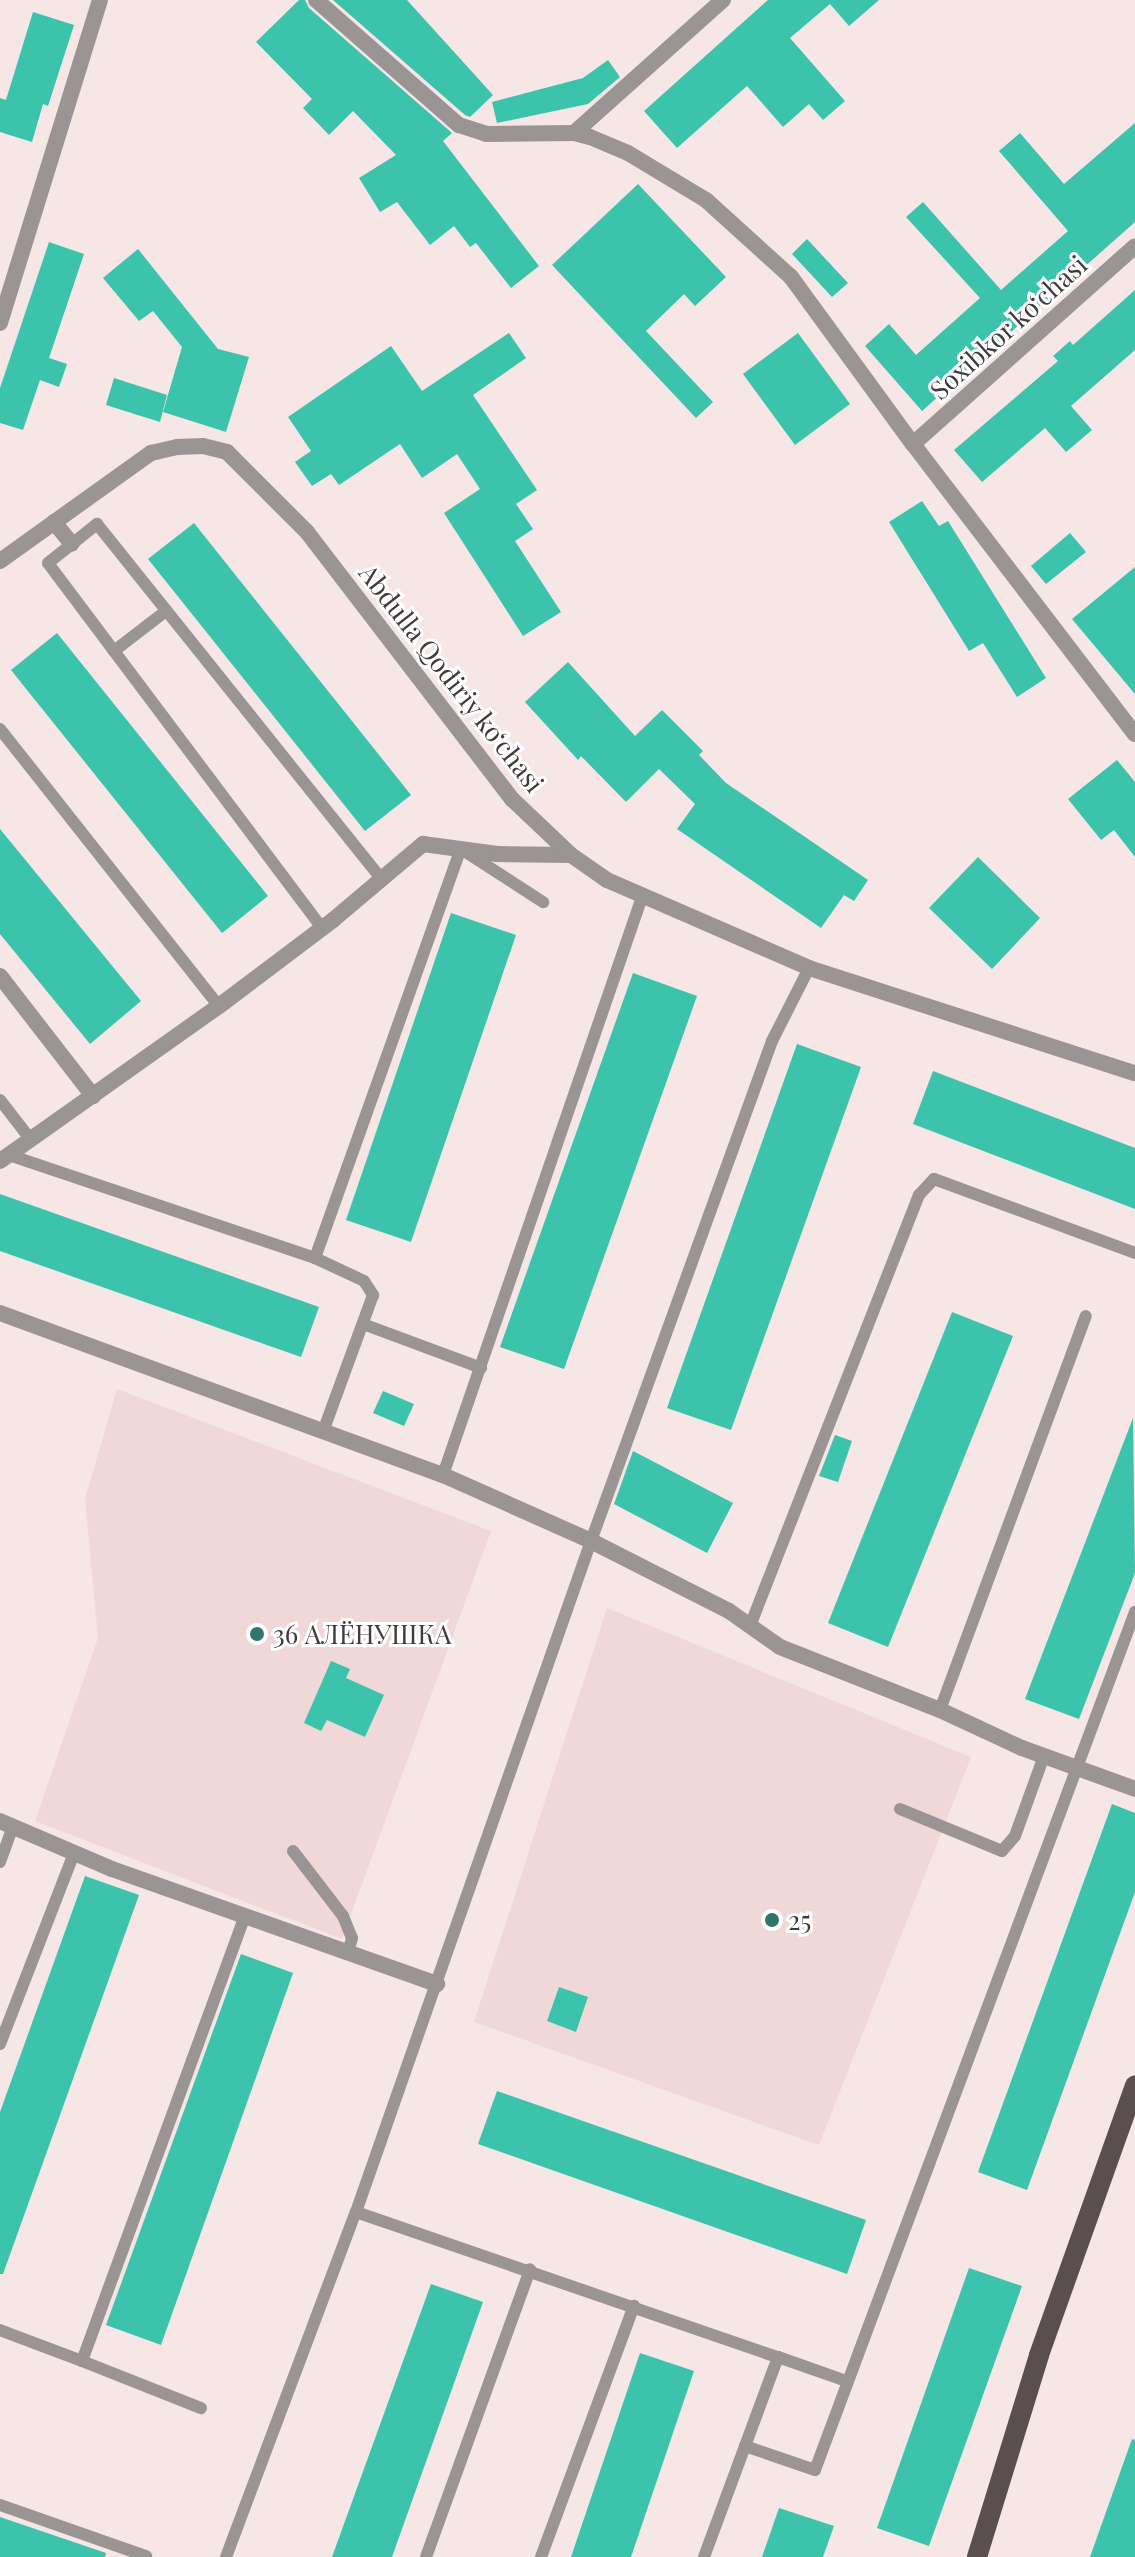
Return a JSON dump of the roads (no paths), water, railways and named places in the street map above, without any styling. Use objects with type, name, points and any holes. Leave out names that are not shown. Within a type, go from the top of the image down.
[{"type":"main road","points":[[977,2557],[1039,2355],[1135,2086]]},
{"type":"street","points":[[0,323],[100,0]]},
{"type":"street","points":[[316,0],[459,125],[486,134],[574,133],[628,153],[706,200],[791,277],[913,444],[1135,734]]},
{"type":"street","points":[[574,133],[723,0]]},
{"type":"street","name":"Soxibkor koʻchasi","points":[[913,444],[1135,246]]},
{"type":"street","name":"Abdulla Qodiriy koʻchasi","points":[[0,561],[151,453],[177,447],[203,446],[227,452],[251,471],[307,532],[512,799],[571,855],[607,880],[809,968],[1135,1073]]},
{"type":"street","points":[[54,522],[72,544]]},
{"type":"street","points":[[5,1158],[219,1006],[322,928],[423,844],[571,855]]},
{"type":"street","points":[[0,976],[93,1096]]},
{"type":"street","points":[[0,1313],[443,1475],[591,1541],[729,1611],[780,1647],[940,1710],[1044,1756],[1135,1789]]},
{"type":"street","points":[[6,1824],[74,1853],[437,1984]]},
{"type":"lane","points":[[322,928],[48,563],[97,524],[381,879]]},
{"type":"lane","points":[[114,651],[166,611]]},
{"type":"lane","points":[[0,729],[219,1006]]},
{"type":"lane","points":[[315,1258],[461,849],[543,902]]},
{"type":"lane","points":[[443,1475],[642,897]]},
{"type":"lane","points":[[226,2557],[356,2212],[591,1541],[772,1041],[809,968]]},
{"type":"lane","points":[[0,1100],[31,1140]]},
{"type":"lane","points":[[5,1158],[315,1258],[364,1281],[373,1295],[323,1432]]},
{"type":"lane","points":[[750,1626],[919,1195],[934,1179],[1135,1253]]},
{"type":"lane","points":[[940,1710],[1086,1316]]},
{"type":"lane","points":[[363,1324],[481,1368]]},
{"type":"lane","points":[[745,2446],[815,2470],[1135,1612]]},
{"type":"lane","points":[[900,1809],[1002,1851],[1015,1836],[1044,1756]]},
{"type":"lane","points":[[0,1862],[6,1824]]},
{"type":"lane","points":[[293,1851],[343,1916],[352,1938],[348,1953]]},
{"type":"lane","points":[[0,2044],[74,1853]]},
{"type":"lane","points":[[82,2361],[245,1916]]},
{"type":"lane","points":[[356,2212],[530,2269],[846,2381]]},
{"type":"lane","points":[[426,2557],[530,2269]]},
{"type":"lane","points":[[541,2557],[634,2306]]},
{"type":"lane","points":[[0,2330],[201,2408]]},
{"type":"lane","points":[[704,2557],[778,2357]]},
{"type":"lane","points":[[0,2505],[146,2556]]},
{"type":"place","name":"36 АЛЁНУШКА","points":[[257,1634]]},
{"type":"place","name":"25","points":[[772,1920]]}]
